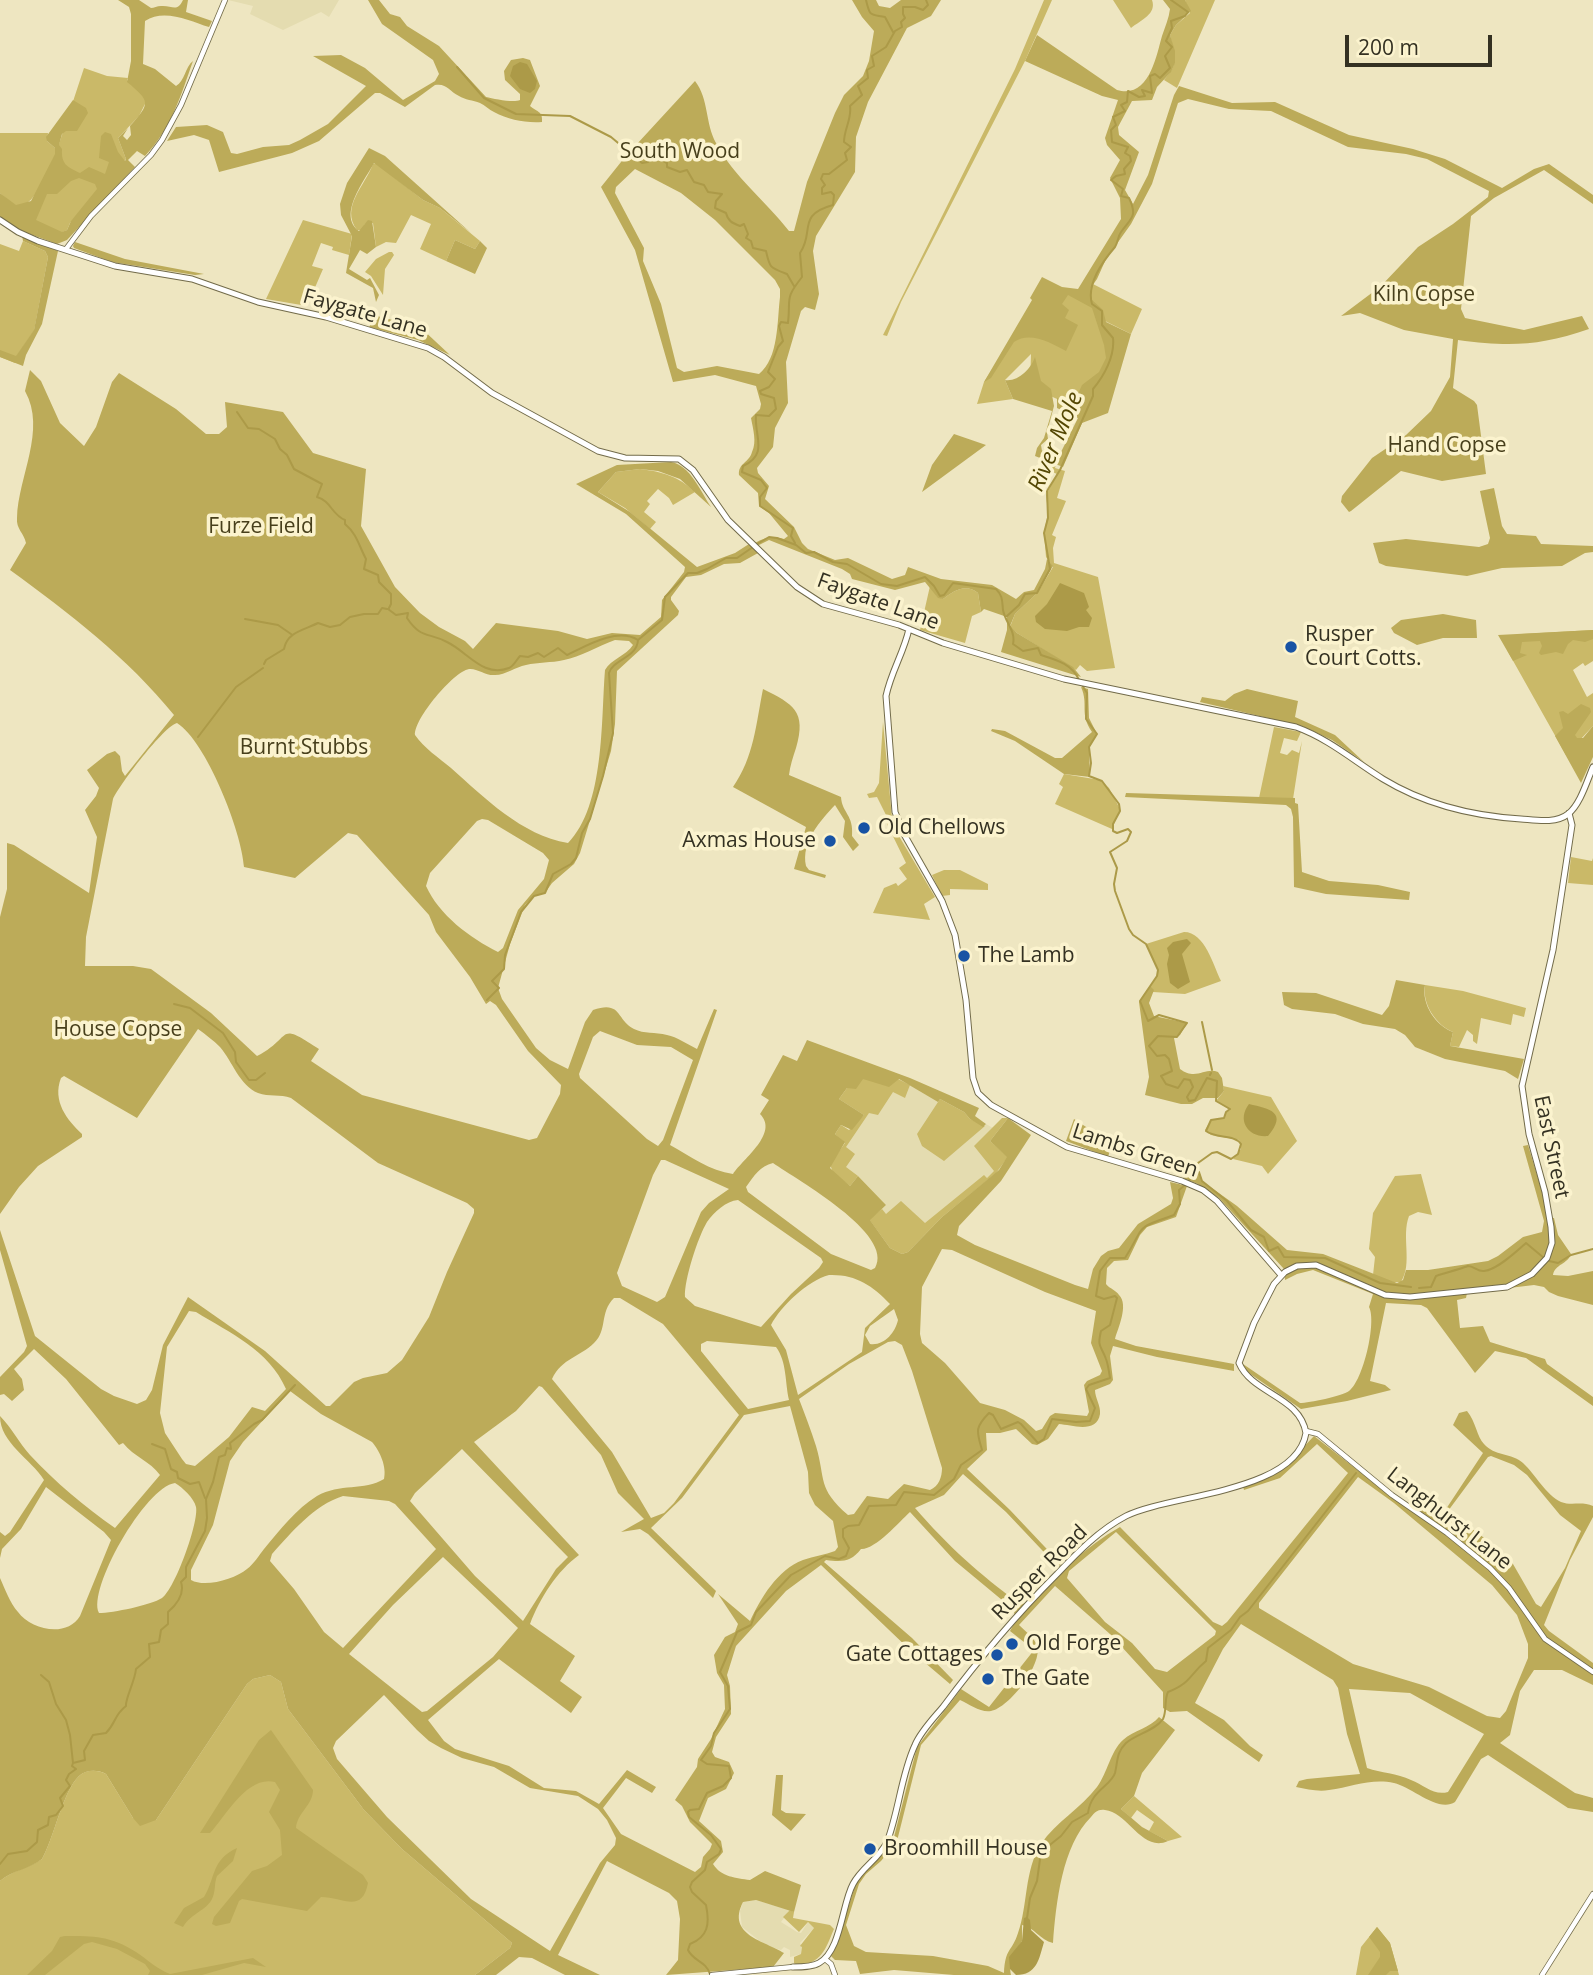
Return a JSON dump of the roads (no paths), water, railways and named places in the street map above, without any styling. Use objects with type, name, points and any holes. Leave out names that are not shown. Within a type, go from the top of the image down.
[{"type":"street","points":[[66,249],[91,216],[151,155],[169,129],[225,0]]},
{"type":"street","name":"Faygate Lane","points":[[0,220],[21,233],[119,267],[192,279],[258,302],[326,317],[432,350],[495,395],[596,450],[622,457],[674,458],[683,461],[693,470],[722,513],[801,590],[817,601],[909,629],[943,643],[1080,682],[1296,727],[1328,741],[1393,785],[1449,807],[1500,818],[1539,821],[1556,819],[1569,813]]},
{"type":"street","name":"Lambs Green","points":[[909,629],[886,696],[893,802],[905,836],[940,898],[955,935],[966,1000],[971,1067],[978,1093],[991,1105],[1067,1147],[1182,1181],[1207,1192],[1217,1200],[1281,1275]]},
{"type":"street","name":"East Street","points":[[1281,1275],[1297,1266],[1316,1265],[1385,1295],[1410,1297],[1507,1287],[1532,1274],[1546,1259],[1552,1243],[1550,1219],[1543,1181],[1529,1134],[1522,1086],[1553,950],[1572,825],[1569,813],[1593,767]]},
{"type":"street","points":[[1281,1275],[1254,1324],[1239,1363],[1246,1375],[1295,1411],[1306,1431]]},
{"type":"street","name":"Langhurst Lane","points":[[1306,1431],[1318,1434],[1392,1495],[1439,1527],[1480,1560],[1510,1588],[1545,1639],[1593,1672]]},
{"type":"street","name":"Rusper Road","points":[[825,1959],[839,1930],[853,1884],[879,1856],[887,1842],[916,1742],[992,1643],[1063,1568],[1110,1526],[1140,1511],[1236,1487],[1270,1474],[1297,1451],[1304,1442],[1306,1431]]},
{"type":"street","points":[[1542,1975],[1593,1894]]},
{"type":"street","points":[[714,1975],[817,1965],[825,1959],[831,1964],[835,1975]]},
{"type":"waterway","points":[[866,0],[870,12],[885,17],[893,32]]},
{"type":"waterway","points":[[795,543],[791,536],[793,528],[760,506],[760,497],[767,488],[761,480],[742,472],[743,466],[756,456],[758,450],[756,415],[769,416],[776,409],[774,398],[761,394],[760,391],[769,387],[775,379],[768,372],[783,341],[779,326],[781,322],[788,323],[790,295],[802,277],[800,253],[810,219],[822,209],[833,205],[834,195],[831,192],[822,194],[825,185],[821,179],[823,174],[829,174],[847,160],[845,153],[851,147],[844,142],[844,137],[850,106],[862,95],[858,86],[868,78],[867,70],[874,66],[872,56],[886,47],[895,31],[902,27],[901,22],[905,18],[903,7],[923,10],[928,5],[926,0]]},
{"type":"waterway","name":"River Mole","points":[[1007,616],[1019,605],[1025,594],[1037,593],[1050,569],[1044,533],[1048,518],[1047,491],[1060,470],[1093,396],[1093,389],[1110,359],[1113,338],[1102,325],[1102,311],[1092,304],[1091,289],[1097,273],[1133,213],[1129,198],[1121,196],[1123,189],[1111,180],[1125,174],[1124,169],[1131,161],[1130,156],[1125,153],[1128,147],[1112,142],[1111,130],[1116,125],[1113,117],[1125,111],[1121,105],[1127,102],[1128,91],[1139,97],[1145,96],[1142,90],[1152,93],[1150,76],[1155,74],[1160,78],[1170,68],[1165,56],[1172,47],[1166,41],[1172,28],[1171,21],[1185,16],[1188,12],[1171,0]]},
{"type":"waterway","points":[[457,67],[484,98],[516,114],[570,116],[611,137],[642,163],[656,157],[667,163],[667,167],[680,172],[687,170],[694,182],[704,185],[708,192],[722,194],[716,201],[715,208],[726,213],[733,223],[740,226],[744,224],[748,234],[746,238],[751,241],[753,248],[766,251],[771,266],[787,274],[794,286]]},
{"type":"waterway","points":[[237,412],[248,428],[259,429],[275,439],[294,469],[322,484],[317,497],[345,520],[366,559],[364,569],[378,575],[379,582],[391,594],[389,608]]},
{"type":"waterway","points":[[757,544],[769,537],[777,538],[796,545],[806,553],[814,552],[833,562],[847,564],[881,584],[897,586],[925,577],[940,596],[944,595],[953,583],[996,589],[1001,596],[1004,614],[1013,635],[1013,644],[1023,651],[1038,648],[1041,655],[1068,666],[1079,680]]},
{"type":"waterway","points":[[487,1000],[499,988],[492,981],[504,969],[505,955],[521,912],[534,896],[545,893],[553,874],[576,858],[582,833],[590,819],[603,776],[613,733],[609,673],[611,668],[634,651],[638,640],[662,620],[665,597],[688,573],[697,573],[726,558],[737,558],[753,547]]},
{"type":"waterway","points":[[264,664],[284,649],[292,635],[302,630],[318,623],[330,627],[340,625],[350,617],[378,614],[382,608],[387,609]]},
{"type":"waterway","points":[[388,609],[396,615],[408,613],[407,618],[416,629],[455,646],[476,663],[491,670],[509,668],[520,656],[528,657],[538,653],[544,657],[558,648],[567,655],[611,637],[638,640]]},
{"type":"waterway","points":[[245,619],[278,625],[291,634]]},
{"type":"waterway","points":[[198,737],[236,687],[263,668]]},
{"type":"waterway","name":"River Mole","points":[[1082,685],[1087,693],[1086,719],[1097,734],[1089,747],[1089,776],[1102,781],[1119,804],[1120,811],[1113,824],[1113,831],[1117,833],[1128,829],[1131,832],[1127,841],[1110,852],[1117,868],[1115,891],[1129,929],[1146,944],[1158,970],[1157,976],[1140,1001],[1148,1021],[1159,1015],[1187,1023],[1177,1037],[1158,1036],[1149,1046],[1157,1056],[1165,1055],[1169,1059],[1172,1071],[1161,1076],[1166,1084],[1178,1088],[1184,1079],[1190,1080],[1193,1087],[1187,1097],[1189,1101],[1195,1100],[1207,1078],[1217,1081],[1216,1101],[1230,1109],[1224,1118],[1211,1120],[1206,1131],[1234,1139],[1241,1144],[1238,1154],[1231,1159],[1217,1152],[1212,1153],[1198,1163],[1189,1181]]},
{"type":"waterway","points":[[174,1004],[190,1008],[223,1033],[235,1052],[236,1062],[249,1080],[256,1080],[265,1073]]},
{"type":"waterway","points":[[1202,1022],[1212,1070]]},
{"type":"waterway","points":[[1196,1170],[1202,1181],[1227,1201],[1251,1230],[1264,1237],[1269,1251],[1278,1247],[1284,1257],[1325,1258],[1380,1283],[1411,1287]]},
{"type":"waterway","name":"River Mole","points":[[710,1974],[706,1966],[688,1950],[690,1944],[704,1934],[708,1918],[706,1905],[690,1887],[705,1870],[707,1862],[719,1854],[721,1849],[711,1835],[689,1817],[688,1812],[699,1809],[707,1793],[723,1786],[731,1778],[729,1766],[707,1764],[701,1760],[730,1709],[728,1686],[720,1672],[737,1632],[751,1625],[756,1612],[791,1575],[825,1556],[839,1559],[846,1556],[849,1548],[843,1537],[843,1529],[859,1525],[869,1506],[896,1505],[904,1492],[934,1495],[954,1479],[961,1465],[982,1450],[978,1430],[989,1413],[1001,1429],[1018,1422],[1038,1443],[1044,1439],[1052,1419],[1090,1421],[1095,1408],[1086,1389],[1089,1385],[1110,1378],[1099,1341],[1101,1331],[1110,1325],[1117,1298],[1115,1296],[1104,1299],[1096,1296],[1100,1271],[1110,1258],[1125,1258],[1142,1229],[1174,1215],[1180,1204],[1179,1190],[1185,1185]]},
{"type":"waterway","points":[[1419,1288],[1431,1287],[1436,1276],[1468,1266],[1482,1271],[1489,1270],[1526,1243],[1544,1258]]},
{"type":"waterway","points":[[1549,1261],[1558,1263],[1571,1255],[1593,1249]]},
{"type":"waterway","points":[[0,1864],[8,1854],[27,1851],[37,1842],[38,1830],[48,1825],[49,1817],[56,1815],[63,1806],[60,1798],[70,1786],[66,1780],[76,1769],[72,1766],[73,1763],[85,1760],[84,1751],[93,1735],[106,1733],[126,1706],[136,1669],[150,1657],[149,1644],[159,1642],[161,1630],[168,1624],[168,1612],[181,1595],[181,1582],[186,1577],[186,1567],[205,1531],[206,1499],[219,1457],[225,1455],[227,1448],[231,1449],[230,1443],[262,1420],[295,1385]]},
{"type":"waterway","points":[[152,1444],[165,1449],[171,1469],[177,1472],[178,1478],[190,1484],[199,1482],[205,1498]]},
{"type":"waterway","points":[[1027,1918],[1030,1898],[1037,1881],[1041,1852],[1061,1836],[1072,1822],[1088,1813],[1093,1799],[1113,1778],[1123,1747],[1160,1723],[1164,1716],[1168,1692],[1186,1682],[1206,1661],[1208,1648],[1231,1630],[1248,1611],[1356,1473]]},
{"type":"waterway","points":[[41,1675],[49,1682],[56,1704],[66,1720],[73,1763]]},
{"type":"place","name":"Rusper Court Cotts.","points":[[1291,647]]},
{"type":"place","name":"Old Chellows","points":[[864,828]]},
{"type":"place","name":"Axmas House","points":[[830,841]]},
{"type":"place","name":"The Lamb","points":[[964,956]]},
{"type":"place","name":"Old Forge","points":[[1012,1644]]},
{"type":"place","name":"Gate Cottages","points":[[997,1655]]},
{"type":"place","name":"The Gate","points":[[988,1679]]},
{"type":"place","name":"Broomhill House","points":[[870,1849]]},
{"type":"park label","name":"South Wood","points":[[680,152]]},
{"type":"park label","name":"Kiln Copse","points":[[1424,295]]},
{"type":"park label","name":"Hand Copse","points":[[1447,446]]},
{"type":"park label","name":"Furze Field","points":[[261,527]]},
{"type":"park label","name":"Burnt Stubbs","points":[[304,748]]},
{"type":"park label","name":"House Copse","points":[[118,1030]]}]
